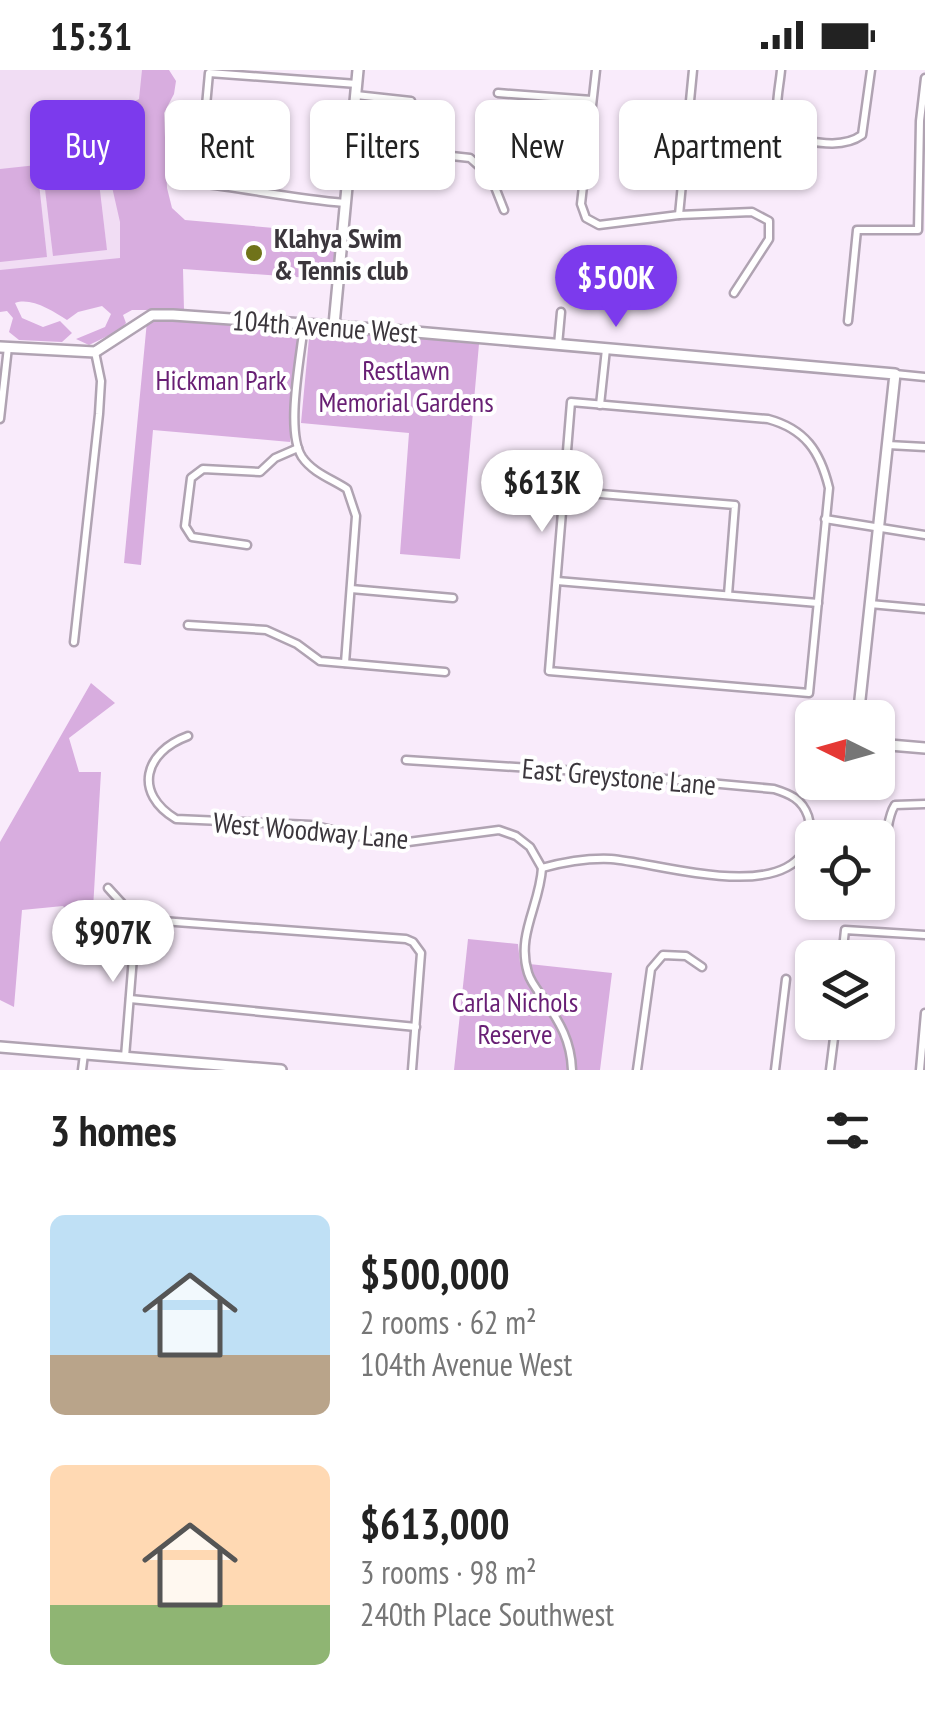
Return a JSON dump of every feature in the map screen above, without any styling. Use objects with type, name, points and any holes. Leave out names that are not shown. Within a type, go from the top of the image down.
[{"type":"street","points":[[355,100],[358,70]]},
{"type":"street","points":[[498,93],[592,100],[596,70]]},
{"type":"street","points":[[691,100],[693,70]]},
{"type":"street","points":[[778,100],[781,70]]},
{"type":"street","points":[[817,142],[833,144],[858,139],[865,128],[871,70]]},
{"type":"street","points":[[345,203],[282,198],[256,189],[199,183],[209,73],[411,100]]},
{"type":"street","points":[[848,321],[857,230],[918,230],[920,121],[925,78]]},
{"type":"street","points":[[455,156],[470,158],[491,177],[504,210]]},
{"type":"street","points":[[334,326],[346,190]]},
{"type":"street","points":[[582,190],[580,204],[586,218],[599,225],[678,214],[752,212],[768,220],[769,239],[734,293]]},
{"type":"street","points":[[678,214],[681,190]]},
{"type":"street","points":[[558,344],[562,312]]},
{"type":"street","name":"104th Avenue West","points":[[95,352],[152,314],[895,374]]},
{"type":"street","points":[[304,324],[294,436],[311,468],[347,489],[356,516],[345,664]]},
{"type":"street","points":[[0,419],[4,347],[95,352],[101,382],[99,414],[74,642]]},
{"type":"street","points":[[600,405],[606,349]]},
{"type":"street","points":[[860,700],[895,374],[925,377]]},
{"type":"street","points":[[572,402],[600,405],[768,419],[788,424],[814,446],[824,465],[829,488],[809,694],[549,671],[572,402]]},
{"type":"street","points":[[888,445],[925,447]]},
{"type":"street","points":[[247,544],[192,537],[185,526],[191,478],[203,469],[260,472],[275,458],[298,448]]},
{"type":"street","points":[[564,491],[735,505],[728,596]]},
{"type":"street","points":[[825,519],[925,535]]},
{"type":"street","points":[[557,581],[818,603]]},
{"type":"street","points":[[351,589],[452,598]]},
{"type":"street","points":[[870,604],[925,610]]},
{"type":"street","points":[[188,625],[266,630],[297,644],[320,661],[444,672]]},
{"type":"street","name":"West Woodway Lane","points":[[188,736],[169,743],[150,766],[153,796],[162,810],[176,819],[312,825],[393,844],[499,830],[530,847],[542,868]]},
{"type":"street","points":[[895,745],[925,748]]},
{"type":"street","name":"East Greystone Lane","points":[[406,760],[774,788],[798,798],[811,828],[808,846],[799,859],[778,873],[707,875],[609,859],[542,868]]},
{"type":"street","points":[[888,820],[896,805],[925,804]]},
{"type":"street","points":[[542,868],[540,894],[526,928],[524,953],[529,978],[561,1023],[571,1048],[572,1070]]},
{"type":"street","points":[[108,888],[140,922]]},
{"type":"street","points":[[140,922],[413,942],[421,953],[412,1070]]},
{"type":"street","points":[[125,1057],[135,932],[140,922]]},
{"type":"street","points":[[845,940],[846,930],[925,935]]},
{"type":"street","points":[[637,1070],[651,969],[663,955],[686,956],[702,967]]},
{"type":"street","points":[[775,1070],[786,979]]},
{"type":"street","points":[[130,999],[416,1027]]},
{"type":"street","points":[[920,1070],[925,1012]]},
{"type":"street","points":[[830,1070],[834,1040]]},
{"type":"street","points":[[0,1048],[281,1070]]},
{"type":"street","points":[[82,1070],[84,1054]]},
{"type":"shaded area","points":[[0,70],[167,70],[143,300],[0,285]]},
{"type":"green space","points":[[142,70],[169,70],[176,81],[171,100],[165,100],[165,190],[172,208],[185,220],[342,234],[338,280],[183,269],[184,310],[132,310],[123,315],[126,323],[120,330],[89,345],[76,339],[105,327],[111,314],[102,306],[78,312],[67,320],[42,306],[15,303],[22,318],[43,327],[60,321],[72,333],[62,342],[19,340],[9,332],[13,318],[7,311],[0,312],[0,270],[120,258],[120,222],[113,190],[145,190],[145,100],[139,99]]},
{"type":"green space","points":[[30,166],[30,190],[40,190],[47,257],[0,262],[0,169]]},
{"type":"green space","points":[[45,190],[100,190],[107,250],[53,256]]},
{"type":"green space","name":"Hickman Park","points":[[147,321],[300,329],[290,442],[153,430],[141,565],[124,563]]},
{"type":"green space","name":"Restlawn Memorial Gardens","points":[[315,329],[479,344],[460,559],[400,554],[409,433],[301,423],[309,338]]},
{"type":"green space","points":[[91,683],[115,703],[69,738],[79,772],[101,772],[91,943],[63,906],[22,910],[14,1007],[0,1000],[0,842]]},
{"type":"green space","name":"Carla Nichols Reserve","points":[[468,939],[518,944],[520,963],[612,973],[600,1070],[454,1070]]},
{"type":"place","name":"Klahya Swim & Tennis club","points":[[254,253]]}]
